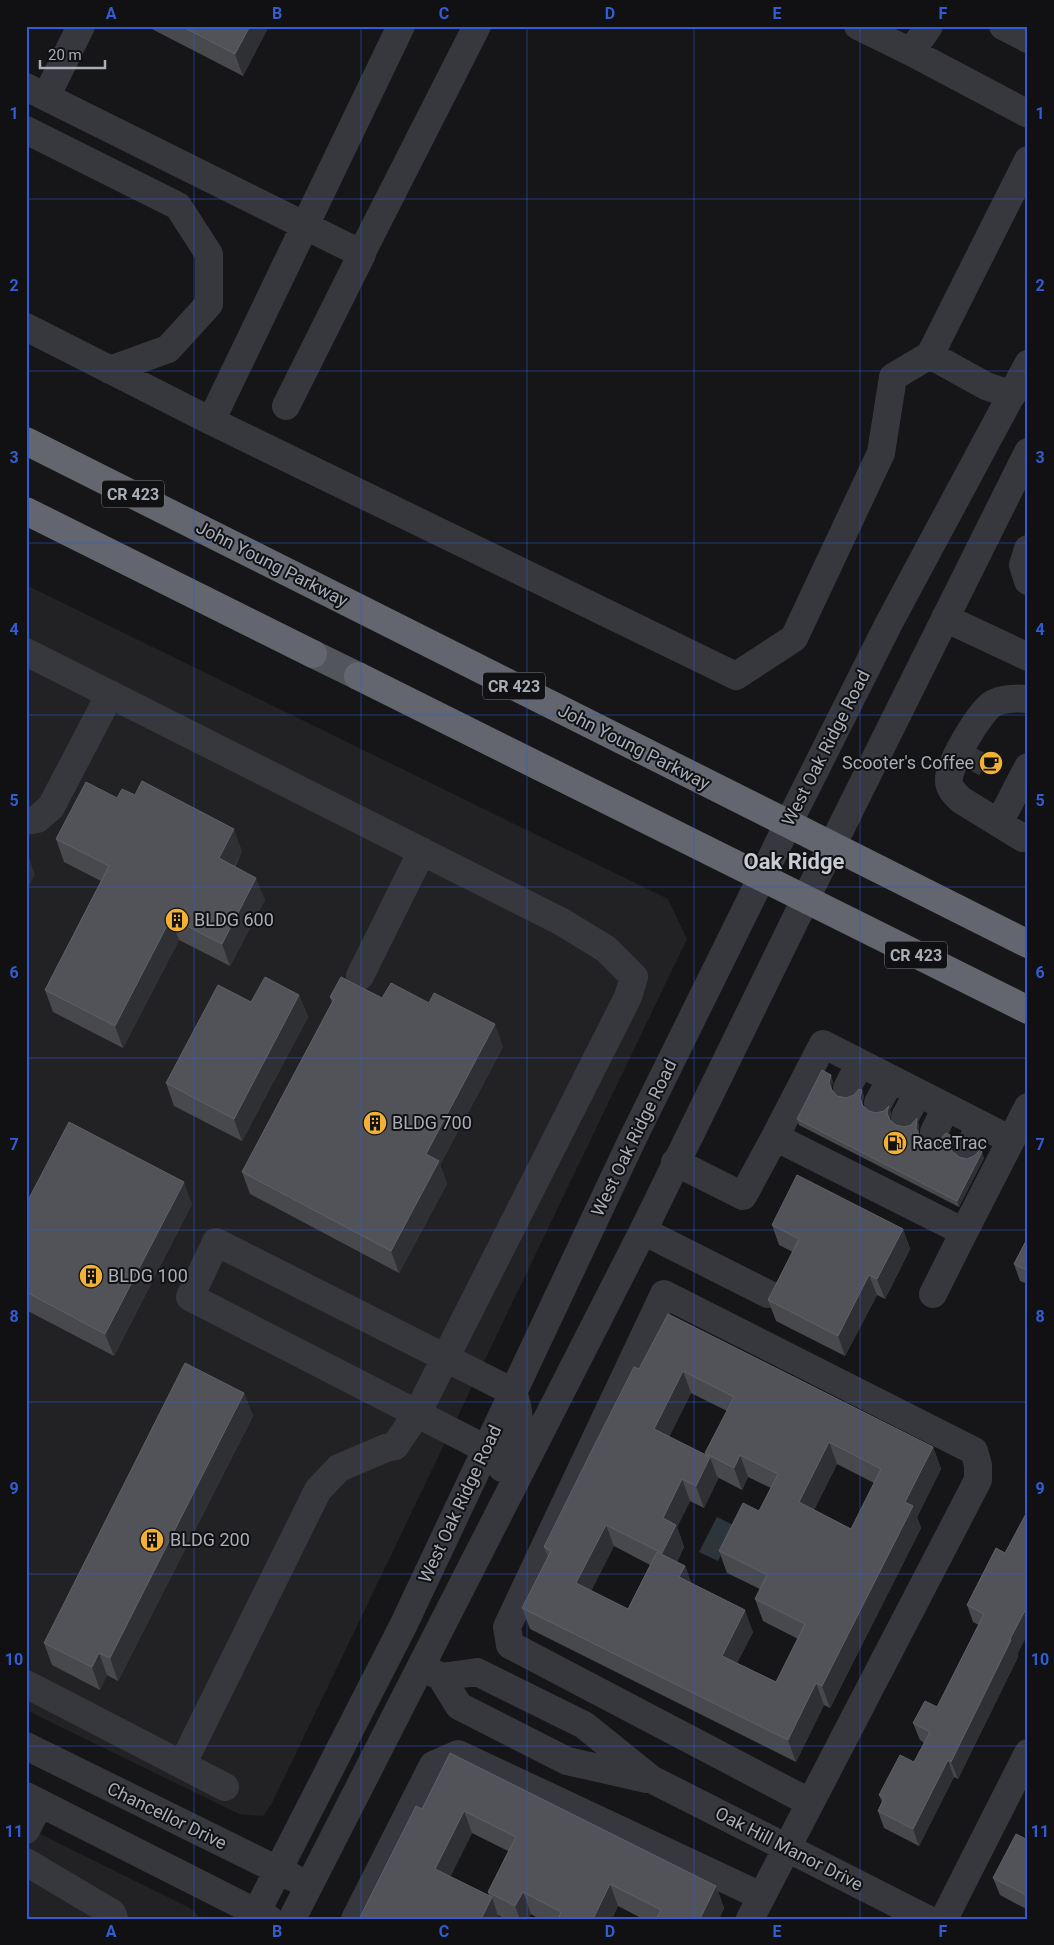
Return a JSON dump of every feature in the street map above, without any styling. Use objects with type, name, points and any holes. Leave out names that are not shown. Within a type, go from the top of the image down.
[{"type":"highway","name":"John Young Parkway","points":[[26,441],[1028,944]]},
{"type":"highway","name":"CR 423","points":[[26,511],[313,654]]},
{"type":"highway","name":"CR 423","points":[[358,676],[1028,1010]]},
{"type":"main road","name":"CR 423","points":[[313,654],[358,676]]},
{"type":"street","points":[[82,26],[36,92],[362,254]]},
{"type":"street","points":[[211,421],[402,26]]},
{"type":"street","points":[[286,406],[477,26]]},
{"type":"street","points":[[858,26],[1028,114]]},
{"type":"street","points":[[911,52],[929,26]]},
{"type":"street","points":[[1003,26],[1028,39]]},
{"type":"street","points":[[26,130],[178,206],[209,254],[209,304],[168,350],[110,370]]},
{"type":"street","points":[[26,327],[211,421],[736,676],[794,638],[882,453],[893,377],[930,356],[1028,160]]},
{"type":"street","points":[[930,356],[986,386],[1012,395]]},
{"type":"street","name":"West Oak Ridge Road","points":[[260,1917],[278,1871],[403,1626],[632,1140],[761,878],[889,623],[1028,364]]},
{"type":"street","name":"West Oak Ridge Road","points":[[292,1919],[431,1672],[675,1162],[1028,452]]},
{"type":"street","points":[[1028,548],[1023,565],[1028,581]]},
{"type":"street","points":[[945,618],[1028,657]]},
{"type":"street","points":[[26,652],[562,922],[606,949],[634,977],[628,997],[417,1414],[395,1446],[339,1468],[318,1490],[182,1765]]},
{"type":"street","points":[[26,821],[37,819],[51,806],[110,694]]},
{"type":"street","points":[[1026,835],[999,823],[961,800],[954,794],[949,782],[950,770],[978,718],[993,704],[1015,698],[1028,699]]},
{"type":"street","points":[[961,800],[962,790],[972,759],[991,726],[1002,716],[1012,714],[1028,717]]},
{"type":"street","points":[[999,823],[1028,767]]},
{"type":"street","points":[[360,976],[422,851]]},
{"type":"street","points":[[675,1162],[743,1196],[823,1044],[1011,1140]]},
{"type":"street","points":[[847,1088],[860,1063]]},
{"type":"street","points":[[878,1104],[891,1079]]},
{"type":"street","points":[[905,1117],[918,1092]]},
{"type":"street","points":[[934,1132],[946,1107]]},
{"type":"street","points":[[933,1294],[1028,1107]]},
{"type":"street","points":[[968,1149],[981,1124]]},
{"type":"street","points":[[775,1137],[816,1146],[848,1162],[938,1208],[964,1232]]},
{"type":"street","points":[[643,1231],[768,1294]]},
{"type":"street","points":[[431,1672],[423,1636],[435,1602],[514,1446],[520,1424],[518,1405],[513,1392],[216,1242],[198,1276],[190,1297],[486,1449]]},
{"type":"street","points":[[355,1919],[433,1765],[458,1754],[755,1908],[978,1480],[978,1465],[974,1451],[664,1294],[507,1627],[510,1645],[809,1802]]},
{"type":"street","name":"Oak Hill Manor Drive","points":[[431,1672],[459,1706],[567,1761],[650,1780],[927,1919]]},
{"type":"street","name":"Oak Hill Manor Drive","points":[[431,1672],[477,1672],[584,1725],[650,1780]]},
{"type":"street","points":[[26,1684],[225,1787]]},
{"type":"street","name":"Chancellor Drive","points":[[26,1746],[309,1886]]},
{"type":"street","points":[[944,1919],[1028,1753]]},
{"type":"street","points":[[26,1830],[33,1800],[260,1917]]},
{"type":"street","points":[[26,1862],[112,1913],[114,1919]]},
{"type":"shaded area","points":[[26,585],[668,899],[687,939],[272,1803],[263,1816],[239,1814],[26,1710]]},
{"type":"shaded area","points":[[717,1517],[735,1526],[718,1561],[699,1552]]},
{"type":"shaded area","points":[[26,1827],[188,1907],[200,1919],[26,1919]]},
{"type":"building","points":[[181,26],[250,26],[235,54]]},
{"type":"building","name":"BLDG 600","points":[[142,781],[234,829],[219,858],[256,878],[222,944],[171,918],[115,1026],[45,990],[109,866],[56,839],[86,782],[117,798],[122,789],[135,795]]},
{"type":"building","points":[[265,977],[299,995],[234,1119],[166,1083],[218,985],[251,1002]]},
{"type":"building","name":"BLDG 700","points":[[341,977],[382,998],[391,983],[429,1003],[434,993],[495,1024],[426,1154],[439,1161],[391,1251],[242,1172],[334,999],[330,997]]},
{"type":"building","name":"RaceTrac","points":[[822,1070],[831,1075],[829,1083],[837,1096],[846,1098],[854,1095],[859,1089],[862,1090],[860,1098],[863,1106],[869,1111],[876,1113],[884,1111],[889,1106],[887,1112],[889,1119],[896,1125],[904,1127],[911,1125],[917,1118],[916,1128],[919,1135],[925,1140],[934,1142],[941,1139],[946,1133],[952,1136],[950,1144],[952,1151],[959,1157],[967,1159],[974,1156],[980,1150],[982,1152],[957,1201],[797,1119]]},
{"type":"building","name":"BLDG 100","points":[[69,1122],[184,1182],[105,1334],[26,1292],[26,1204]]},
{"type":"building","points":[[797,1175],[903,1229],[877,1279],[869,1275],[838,1336],[768,1300],[799,1239],[772,1225]]},
{"type":"building","points":[[1028,1237],[1028,1271],[1014,1264]]},
{"type":"building","points":[[668,1314],[933,1447],[905,1502],[913,1506],[822,1686],[816,1683],[788,1740],[522,1608],[551,1551],[544,1547],[634,1367],[639,1369]],"holes":[[[683,1371],[734,1397],[705,1453],[734,1468],[740,1455],[778,1474],[759,1511],[743,1503],[719,1551],[767,1575],[755,1599],[805,1624],[776,1682],[722,1656],[745,1610],[679,1577],[685,1566],[657,1552],[628,1609],[576,1583],[606,1525],[662,1553],[676,1525],[663,1518],[682,1479],[696,1486],[710,1457],[654,1429]],[[829,1442],[881,1469],[851,1529],[799,1502]]]},
{"type":"building","name":"BLDG 200","points":[[185,1363],[244,1393],[110,1658],[99,1653],[92,1667],[44,1643]]},
{"type":"building","points":[[1028,1510],[1028,1605],[951,1762],[948,1760],[913,1829],[878,1811],[884,1798],[879,1795],[900,1755],[914,1762],[930,1732],[913,1723],[925,1701],[937,1707],[984,1614],[967,1605],[996,1548],[1005,1553]]},
{"type":"building","points":[[450,1753],[716,1886],[700,1919],[656,1919],[661,1910],[610,1884],[593,1919],[558,1919],[561,1912],[523,1892],[515,1906],[488,1892],[516,1837],[464,1811],[435,1869],[492,1897],[481,1919],[359,1919],[416,1806],[422,1809]]},
{"type":"building","points":[[1016,1834],[1028,1840],[1028,1896],[993,1878]]},
{"type":"tunnel","points":[[967,769],[977,749]]},
{"type":"place","name":"Scooter's Coffee","points":[[991,763]]},
{"type":"place","name":"BLDG 600","points":[[177,920]]},
{"type":"place","name":"BLDG 700","points":[[375,1123]]},
{"type":"place","name":"RaceTrac","points":[[895,1143]]},
{"type":"place","name":"BLDG 100","points":[[91,1276]]},
{"type":"place","name":"BLDG 200","points":[[152,1540]]},
{"type":"district","name":"Oak Ridge","points":[[794,861]]}]
